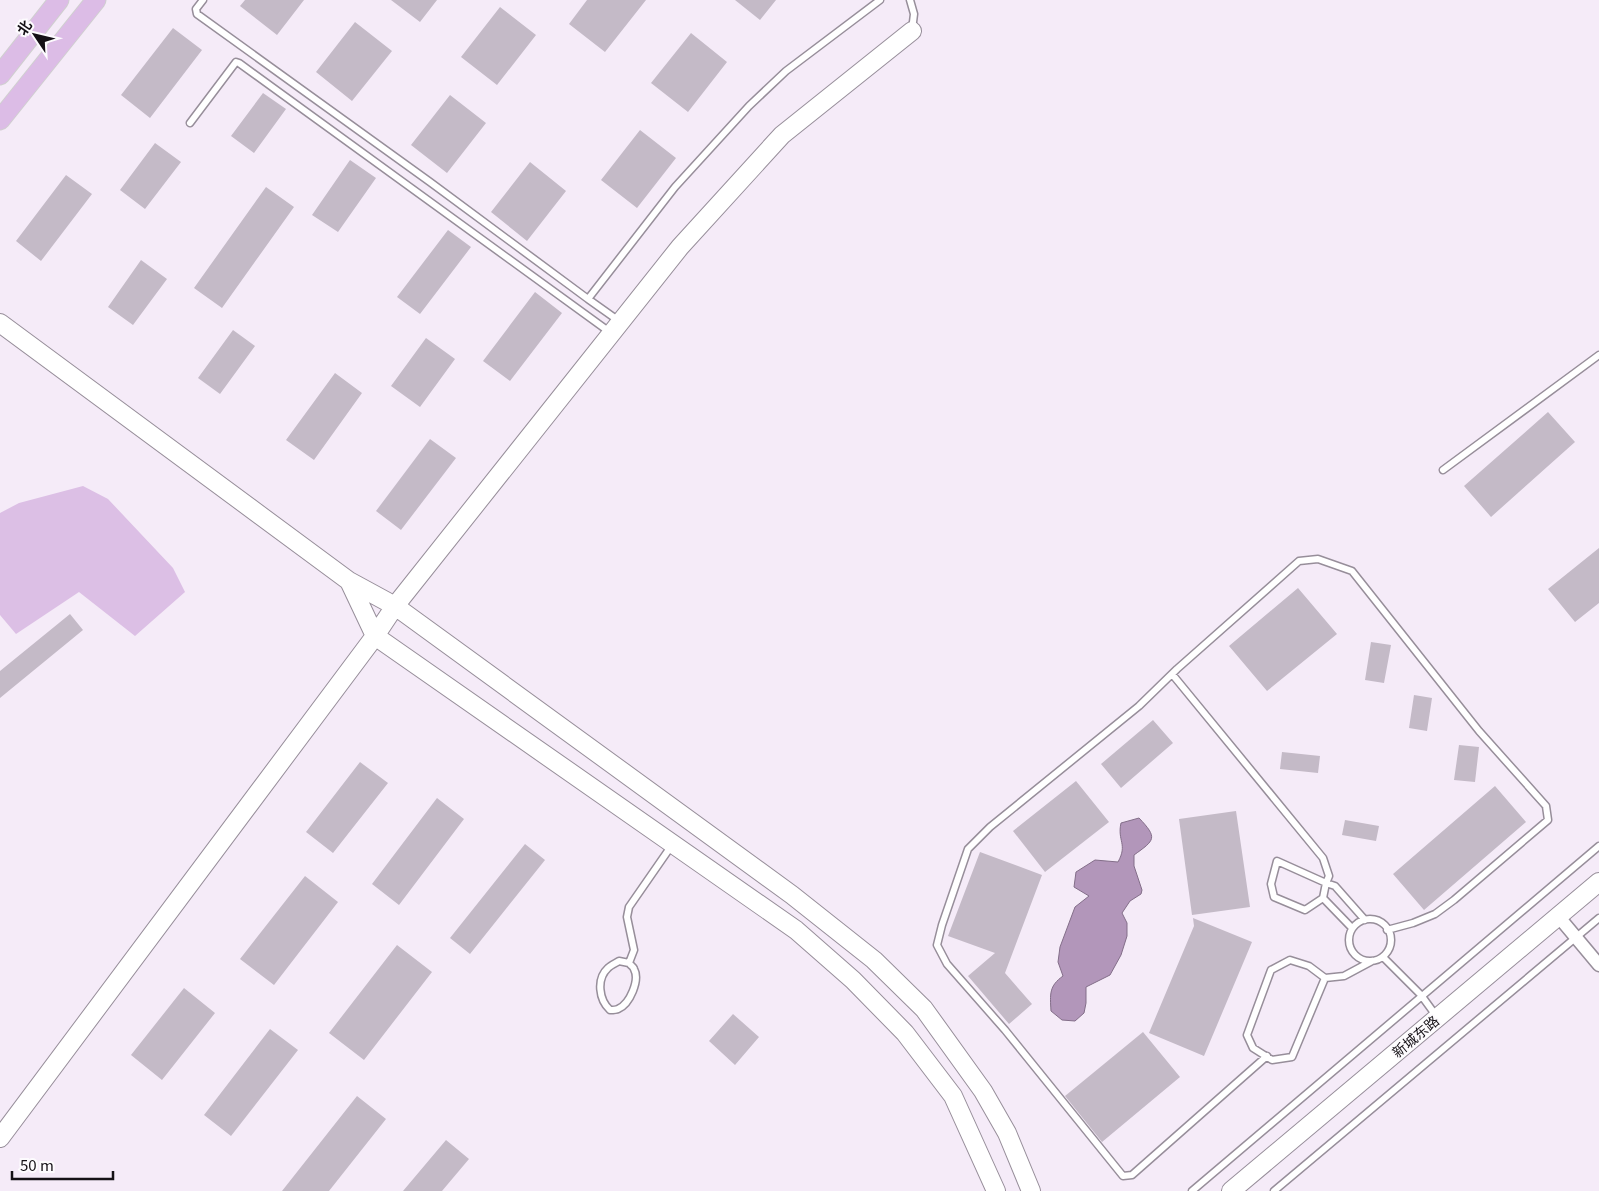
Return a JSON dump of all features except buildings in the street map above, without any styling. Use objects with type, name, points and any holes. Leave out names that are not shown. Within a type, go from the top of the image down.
[{"type":"main road","points":[[0,75],[59,0]]},
{"type":"main road","points":[[0,120],[96,0]]},
{"type":"main road","points":[[0,1138],[375,636],[395,606],[680,247],[782,135],[912,31]]},
{"type":"main road","points":[[0,323],[349,581],[395,606],[792,895],[874,960],[924,1009],[982,1092],[1007,1133],[1031,1191]]},
{"type":"main road","points":[[349,581],[375,636],[796,930],[853,980],[905,1033],[953,1096],[996,1191]]},
{"type":"main road","name":"新城东路","points":[[1231,1191],[1599,882]]},
{"type":"street","points":[[1558,916],[1599,965]]},
{"type":"lane","points":[[203,0],[196,9],[197,14],[203,19],[430,182],[588,299],[616,328]]},
{"type":"lane","points":[[588,299],[675,187],[749,106],[786,72],[880,0]]},
{"type":"lane","points":[[910,0],[914,14],[912,31]]},
{"type":"lane","points":[[190,123],[236,62],[239,63],[616,328]]},
{"type":"lane","points":[[1443,470],[1599,355]]},
{"type":"lane","points":[[1267,1056],[1132,1175],[1123,1176],[1005,1030],[947,964],[937,945],[968,849],[990,827],[1139,706],[1172,674],[1299,561],[1318,558],[1352,571],[1479,731],[1546,806],[1548,820],[1454,900],[1435,914],[1387,930]]},
{"type":"lane","points":[[1172,674],[1323,858],[1329,876],[1326,883],[1323,898],[1305,910],[1274,896],[1271,884],[1277,861],[1326,883],[1335,886],[1365,920]]},
{"type":"lane","points":[[628,963],[634,950],[627,917],[629,907],[673,844]]},
{"type":"lane","points":[[1192,1191],[1599,846]]},
{"type":"lane","points":[[1323,898],[1352,928]]},
{"type":"lane","points":[[1274,1191],[1599,918]]},
{"type":"lane","points":[[1325,978],[1292,1057],[1272,1060],[1253,1048],[1246,1035],[1271,970],[1290,960],[1309,966],[1325,978],[1344,976],[1383,957],[1390,947],[1390,935],[1384,924],[1374,919],[1365,920],[1352,928],[1348,939],[1351,951],[1360,959],[1372,961]]},
{"type":"lane","points":[[1383,957],[1421,995],[1438,1017]]},
{"type":"lane","points":[[619,962],[628,963],[635,970],[635,981],[631,994],[625,1004],[617,1010],[610,1010],[605,1005],[601,994],[602,978],[608,968],[619,962]]},
{"type":"shaded area","points":[[83,486],[108,499],[173,568],[185,592],[135,636],[79,592],[16,634],[0,615],[0,513],[19,503]]},
{"type":"shaded area","points":[[1139,818],[1149,830],[1152,838],[1146,846],[1134,855],[1134,866],[1142,890],[1141,894],[1130,901],[1122,913],[1127,923],[1127,936],[1121,955],[1110,975],[1086,987],[1084,1013],[1075,1021],[1062,1020],[1051,1011],[1050,1000],[1051,991],[1055,983],[1063,976],[1058,962],[1060,947],[1075,907],[1089,896],[1074,887],[1076,872],[1095,860],[1118,862],[1122,851],[1121,823]]}]
